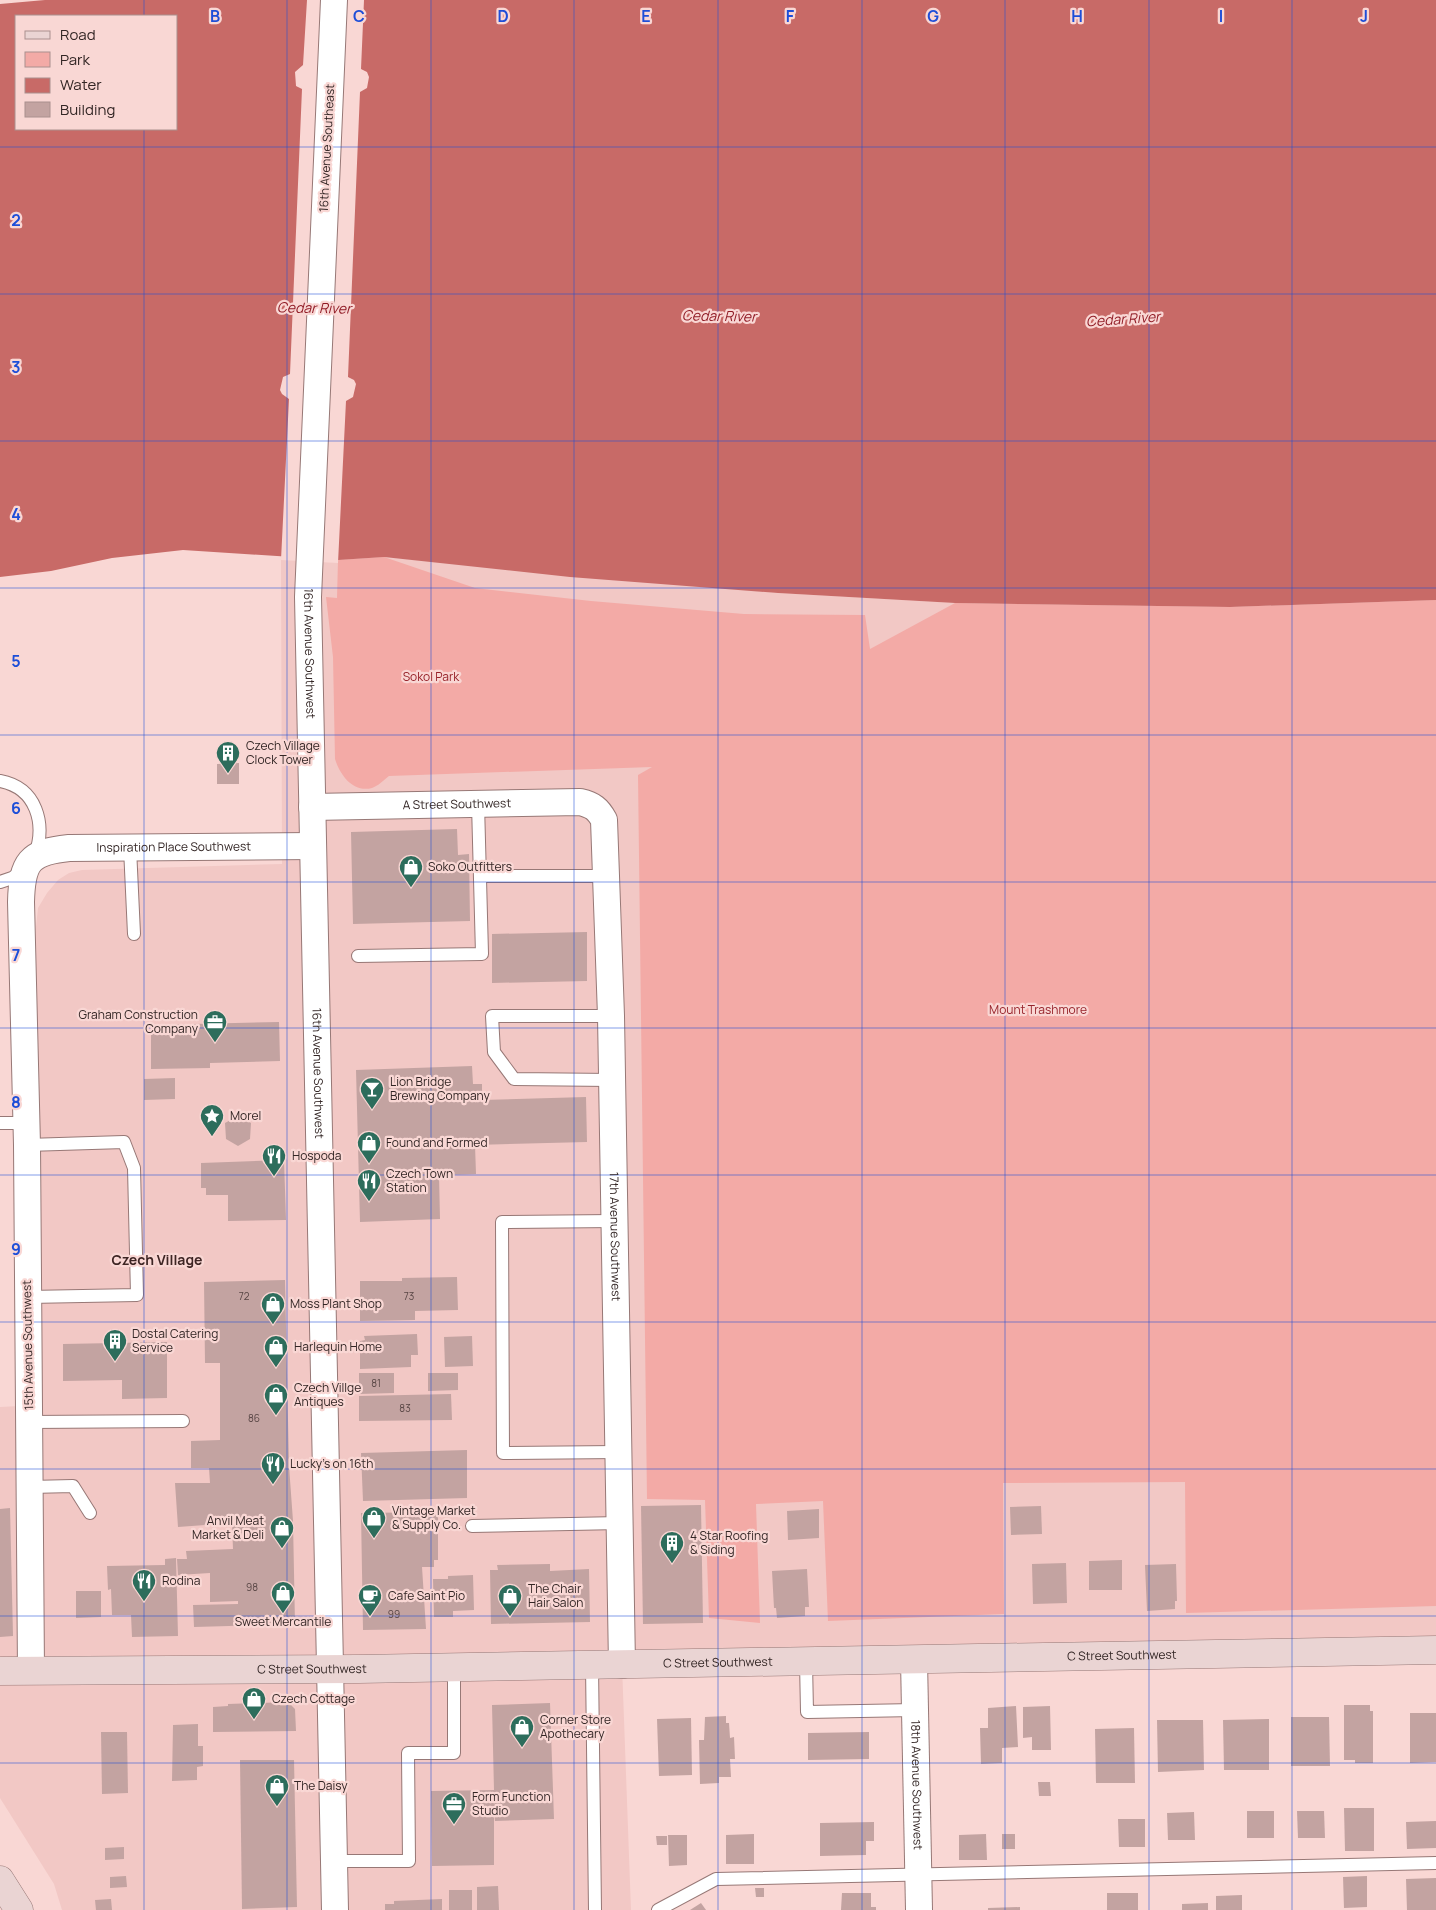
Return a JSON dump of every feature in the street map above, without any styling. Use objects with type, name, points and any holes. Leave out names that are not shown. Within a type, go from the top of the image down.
[{"type":"main road","name":"C Street Southwest","points":[[0,1671],[330,1670],[1436,1650]]},
{"type":"main road","points":[[0,1880],[18,1910]]},
{"type":"street","name":"16th Avenue Southeast","points":[[319,295],[334,0]]},
{"type":"street","name":"16th Avenue Southwest","points":[[319,295],[308,597],[335,1910]]},
{"type":"street","name":"A Street Southwest","points":[[312,807],[580,802],[591,804],[599,810]]},
{"type":"street","name":"17th Avenue Southwest","points":[[599,810],[605,826],[611,1016],[622,1665]]},
{"type":"street","name":"Inspiration Place Southwest","points":[[30,862],[51,850],[68,848],[313,846]]},
{"type":"street","name":"15th Avenue Southwest","points":[[30,862],[22,902],[27,1134],[31,1671]]},
{"type":"street","name":"18th Avenue Southwest","points":[[914,1660],[919,1910]]},
{"type":"lane","points":[[0,781],[7,782],[23,792],[34,806],[41,822],[41,839],[30,862]]},
{"type":"lane","points":[[358,956],[482,954],[478,804]]},
{"type":"lane","points":[[130,848],[134,934]]},
{"type":"lane","name":"Inspiration Place Southwest","points":[[0,882],[12,878],[30,862]]},
{"type":"lane","points":[[480,876],[606,876]]},
{"type":"lane","points":[[611,1016],[492,1016],[494,1052],[514,1079],[612,1080]]},
{"type":"lane","points":[[0,1123],[27,1134],[124,1142],[134,1168],[138,1295],[28,1298]]},
{"type":"lane","points":[[614,1221],[502,1222],[503,1452],[618,1452]]},
{"type":"lane","points":[[29,1422],[183,1421]]},
{"type":"lane","points":[[30,1487],[73,1486],[90,1513]]},
{"type":"lane","points":[[472,1526],[620,1523]]},
{"type":"lane","points":[[806,1662],[807,1712],[915,1710]]},
{"type":"lane","points":[[592,1665],[595,1910]]},
{"type":"lane","points":[[334,1862],[409,1861],[408,1753],[454,1753],[454,1668]]},
{"type":"lane","points":[[658,1910],[716,1879],[918,1873],[1436,1863]]},
{"type":"shaded area","points":[[281,557],[384,557],[778,593],[955,603],[1230,607],[1436,600],[1436,1649],[622,1665],[631,1910],[62,1910],[54,1884],[0,1798],[0,1407],[39,1405],[36,927],[38,908],[58,880],[69,873],[82,870],[282,864]]},
{"type":"green space","name":"Mount Trashmore","points":[[384,557],[475,588],[591,601],[744,614],[865,615],[870,649],[955,603],[1230,607],[1436,600],[1436,1606],[1186,1613],[1185,1482],[1003,1483],[1004,1614],[828,1621],[823,1501],[756,1504],[760,1623],[709,1618],[705,1500],[647,1499],[638,775],[652,767],[389,776],[372,788],[365,789],[353,785],[344,777],[335,759],[333,657],[326,597],[337,598],[338,560]]},
{"type":"water","name":"Cedar River","points":[[45,0],[1436,0],[1436,600],[1230,607],[955,603],[778,593],[570,577],[384,557],[338,560],[183,550],[112,558],[51,571],[0,577],[0,4]]},
{"type":"pier","points":[[307,0],[364,0],[361,69],[367,72],[369,77],[367,88],[360,92],[348,377],[354,380],[356,384],[353,397],[346,401],[338,563],[281,560],[289,399],[280,390],[283,377],[290,374],[302,89],[296,86],[295,72],[303,65]]},
{"type":"building","name":"Czech Village Clock Tower","points":[[239,763],[239,784],[217,784],[217,764]]},
{"type":"building","name":"Soko Outfitters","points":[[457,829],[458,855],[469,854],[470,921],[353,924],[351,832]]},
{"type":"building","points":[[587,932],[587,981],[492,983],[492,934]]},
{"type":"building","name":"Graham Construction Company","points":[[279,1022],[280,1061],[210,1063],[210,1068],[151,1069],[151,1025]]},
{"type":"building","points":[[472,1066],[473,1084],[482,1084],[482,1100],[586,1097],[587,1142],[475,1145],[476,1174],[439,1175],[440,1219],[360,1222],[356,1070]]},
{"type":"building","points":[[175,1078],[175,1099],[144,1100],[144,1079]]},
{"type":"building","points":[[238,1116],[251,1123],[250,1139],[238,1146],[226,1139],[225,1123]]},
{"type":"building","points":[[284,1160],[286,1220],[228,1221],[228,1195],[206,1195],[206,1188],[201,1188],[201,1163]]},
{"type":"building","points":[[457,1277],[458,1310],[415,1311],[415,1320],[360,1321],[360,1281],[402,1281],[402,1278]]},
{"type":"building","points":[[285,1280],[295,1624],[194,1627],[193,1605],[238,1604],[238,1601],[210,1602],[210,1573],[178,1575],[177,1559],[187,1559],[186,1551],[233,1549],[232,1523],[178,1527],[175,1483],[210,1483],[209,1468],[191,1468],[191,1441],[220,1440],[220,1363],[205,1363],[204,1282]]},
{"type":"building","points":[[417,1334],[418,1355],[411,1355],[411,1367],[360,1369],[360,1341],[365,1340],[364,1336]]},
{"type":"building","points":[[472,1336],[473,1366],[445,1367],[444,1337]]},
{"type":"building","name":"Dostal Catering Service","points":[[167,1342],[167,1398],[122,1399],[122,1380],[63,1381],[63,1344]]},
{"type":"building","points":[[359,1373],[394,1373],[394,1393],[359,1394]]},
{"type":"building","points":[[428,1373],[458,1373],[458,1390],[428,1391]]},
{"type":"building","points":[[451,1394],[452,1420],[359,1421],[359,1396]]},
{"type":"building","points":[[467,1450],[467,1498],[363,1501],[361,1453]]},
{"type":"building","name":"4 Star Roofing & Siding","points":[[701,1505],[703,1623],[643,1624],[641,1506]]},
{"type":"building","points":[[1041,1506],[1042,1534],[1011,1535],[1010,1507]]},
{"type":"building","points":[[10,1508],[13,1636],[0,1637],[0,1509]]},
{"type":"building","points":[[819,1509],[819,1538],[788,1540],[787,1511]]},
{"type":"building","points":[[438,1512],[438,1560],[434,1560],[434,1567],[422,1567],[426,1629],[363,1630],[361,1513]]},
{"type":"building","name":"Rodina","points":[[176,1558],[178,1636],[132,1637],[131,1615],[112,1615],[111,1589],[108,1590],[107,1566],[165,1565],[165,1559]]},
{"type":"building","points":[[1122,1560],[1122,1590],[1089,1590],[1089,1561]]},
{"type":"building","points":[[1066,1563],[1067,1603],[1033,1604],[1032,1564]]},
{"type":"building","points":[[550,1564],[550,1571],[589,1569],[590,1622],[491,1624],[490,1570],[498,1570],[497,1565]]},
{"type":"building","points":[[1176,1564],[1177,1601],[1175,1601],[1175,1609],[1147,1611],[1145,1565]]},
{"type":"building","points":[[807,1569],[809,1607],[805,1607],[805,1616],[777,1618],[776,1608],[774,1608],[772,1571]]},
{"type":"building","points":[[473,1575],[474,1610],[453,1611],[453,1617],[434,1617],[433,1579]]},
{"type":"building","points":[[76,1591],[101,1591],[101,1617],[76,1618]]},
{"type":"building","name":"Czech Cottage","points":[[288,1702],[295,1709],[296,1731],[213,1732],[213,1707],[228,1706],[228,1704]]},
{"type":"building","points":[[550,1703],[554,1819],[495,1821],[494,1812],[494,1865],[432,1866],[431,1791],[494,1790],[492,1705]]},
{"type":"building","points":[[1344,1705],[1370,1705],[1370,1711],[1373,1711],[1373,1763],[1355,1763],[1355,1760],[1344,1760]]},
{"type":"building","points":[[1016,1706],[1018,1747],[1002,1748],[1002,1763],[981,1764],[980,1728],[988,1728],[988,1708]]},
{"type":"building","points":[[1050,1706],[1051,1750],[1032,1750],[1032,1737],[1023,1738],[1023,1707]]},
{"type":"building","points":[[1410,1713],[1436,1713],[1436,1762],[1410,1763]]},
{"type":"building","points":[[726,1716],[726,1723],[729,1723],[730,1738],[734,1737],[735,1759],[730,1759],[731,1777],[719,1777],[719,1783],[700,1784],[699,1740],[704,1740],[705,1717]]},
{"type":"building","points":[[1291,1717],[1329,1717],[1330,1766],[1291,1766]]},
{"type":"building","points":[[691,1718],[692,1775],[659,1776],[657,1719]]},
{"type":"building","points":[[1269,1719],[1269,1770],[1224,1770],[1223,1720]]},
{"type":"building","points":[[1157,1720],[1203,1720],[1204,1770],[1158,1772]]},
{"type":"building","points":[[198,1724],[198,1746],[203,1746],[203,1766],[197,1767],[197,1780],[172,1781],[173,1725]]},
{"type":"building","points":[[1134,1728],[1135,1783],[1096,1783],[1095,1729]]},
{"type":"building","points":[[101,1732],[127,1732],[128,1793],[102,1794]]},
{"type":"building","points":[[869,1732],[869,1759],[808,1760],[808,1733]]},
{"type":"building","points":[[240,1760],[294,1760],[297,1907],[242,1909]]},
{"type":"building","points":[[1038,1782],[1050,1782],[1051,1796],[1039,1796]]},
{"type":"building","points":[[1344,1808],[1374,1808],[1374,1851],[1345,1851]]},
{"type":"building","points":[[1247,1811],[1274,1811],[1274,1838],[1247,1838]]},
{"type":"building","points":[[1297,1811],[1324,1811],[1325,1838],[1298,1838]]},
{"type":"building","points":[[1194,1812],[1195,1840],[1168,1840],[1167,1813]]},
{"type":"building","points":[[1118,1819],[1145,1819],[1145,1847],[1119,1847]]},
{"type":"building","points":[[1436,1821],[1436,1848],[1407,1849],[1406,1822]]},
{"type":"building","points":[[874,1822],[874,1841],[866,1841],[866,1855],[820,1856],[820,1823]]},
{"type":"building","points":[[754,1834],[754,1864],[726,1864],[726,1835]]},
{"type":"building","points":[[986,1834],[987,1860],[959,1860],[959,1835]]},
{"type":"building","points":[[1002,1834],[1015,1834],[1015,1849],[1002,1849]]},
{"type":"building","points":[[668,1835],[687,1835],[687,1865],[669,1866]]},
{"type":"building","points":[[656,1836],[667,1836],[667,1845],[657,1845]]},
{"type":"building","points":[[124,1847],[124,1859],[105,1860],[105,1848]]},
{"type":"building","points":[[126,1876],[127,1887],[110,1888],[110,1877]]},
{"type":"building","points":[[1367,1876],[1367,1907],[1344,1908],[1343,1877]]},
{"type":"building","points":[[1436,1878],[1436,1910],[1407,1910],[1406,1879]]},
{"type":"building","points":[[498,1886],[499,1910],[477,1910],[477,1887]]},
{"type":"building","points":[[755,1888],[764,1888],[764,1897],[756,1897]]},
{"type":"building","points":[[449,1890],[472,1890],[472,1910],[449,1910]]},
{"type":"building","points":[[842,1893],[871,1893],[871,1907],[876,1907],[876,1910],[841,1910]]},
{"type":"building","points":[[1107,1893],[1138,1893],[1138,1910],[1107,1910]]},
{"type":"building","points":[[1242,1895],[1242,1910],[1216,1910],[1216,1896]]},
{"type":"building","points":[[111,1899],[112,1910],[96,1910],[95,1900]]},
{"type":"building","points":[[442,1899],[442,1910],[385,1910],[385,1904],[394,1904],[394,1901]]},
{"type":"building","points":[[701,1903],[706,1910],[690,1910]]},
{"type":"building","points":[[1208,1903],[1208,1910],[1182,1910],[1182,1904]]},
{"type":"building","points":[[1020,1907],[1020,1910],[988,1910],[988,1908]]},
{"type":"place","name":"Czech Village Clock Tower","points":[[228,774]]},
{"type":"place","name":"Soko Outfitters","points":[[411,888]]},
{"type":"place","name":"Graham Construction Company","points":[[215,1043]]},
{"type":"place","name":"Lion Bridge Brewing Company","points":[[372,1110]]},
{"type":"place","name":"Morel","points":[[212,1137]]},
{"type":"place","name":"Found and Formed","points":[[369,1164]]},
{"type":"place","name":"Hospoda","points":[[274,1177]]},
{"type":"place","name":"Czech Town Station","points":[[369,1202]]},
{"type":"place","name":"Moss Plant Shop","points":[[273,1325]]},
{"type":"place","name":"Dostal Catering Service","points":[[115,1362]]},
{"type":"place","name":"Harlequin Home","points":[[276,1368]]},
{"type":"place","name":"Czech Villge Antiques","points":[[276,1416]]},
{"type":"place","name":"Lucky's on 16th","points":[[273,1485]]},
{"type":"place","name":"Vintage Market & Supply Co.","points":[[374,1539]]},
{"type":"place","name":"Anvil Meat Market & Deli","points":[[282,1549]]},
{"type":"place","name":"4 Star Roofing & Siding","points":[[672,1564]]},
{"type":"place","name":"Rodina","points":[[144,1602]]},
{"type":"place","name":"Sweet Mercantile","points":[[283,1614]]},
{"type":"place","name":"Cafe Saint Pio","points":[[370,1617]]},
{"type":"place","name":"The Chair Hair Salon","points":[[510,1617]]},
{"type":"place","name":"Czech Cottage","points":[[254,1720]]},
{"type":"place","name":"Corner Store Apothecary","points":[[522,1748]]},
{"type":"place","name":"The Daisy","points":[[277,1807]]},
{"type":"place","name":"Form Function Studio","points":[[454,1825]]},
{"type":"district","name":"Czech Village","points":[[157,1260]]},
{"type":"park label","name":"Sokol Park","points":[[431,677]]}]
